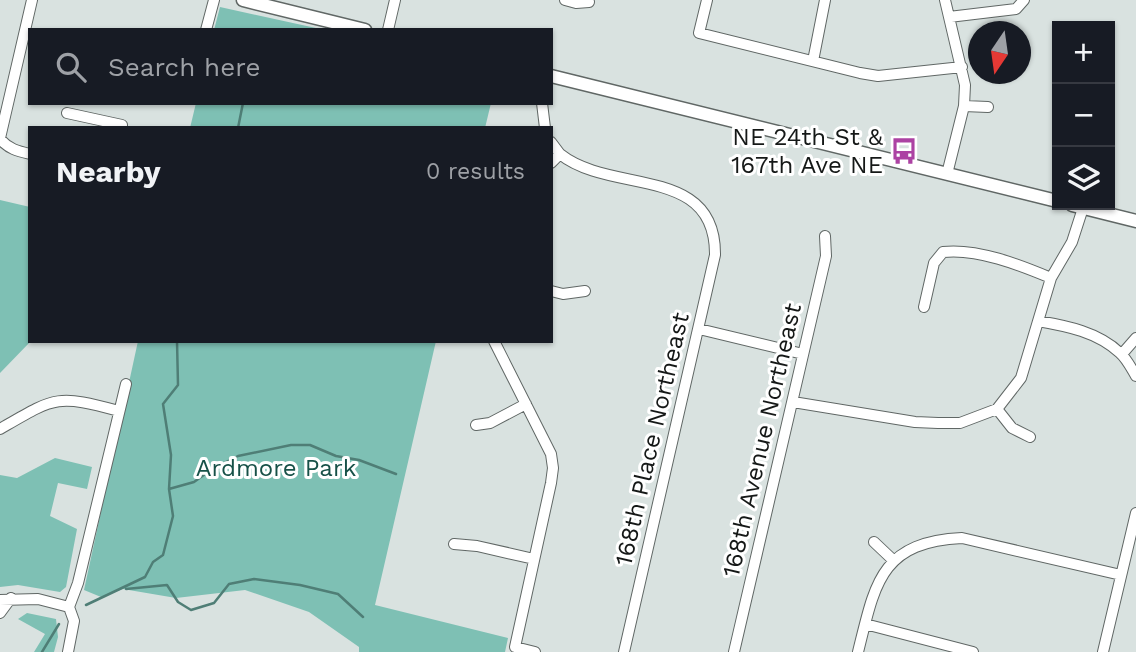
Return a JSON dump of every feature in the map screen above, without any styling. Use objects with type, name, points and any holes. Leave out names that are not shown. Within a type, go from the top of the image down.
[{"type":"main road","points":[[243,0],[357,28]]},
{"type":"main road","points":[[553,76],[1052,200]]},
{"type":"main road","points":[[1093,210],[1136,221]]},
{"type":"street","points":[[28,154],[7,147],[0,139],[4,99],[32,0]]},
{"type":"street","points":[[207,28],[214,0]]},
{"type":"street","points":[[388,28],[395,0]]},
{"type":"street","points":[[565,0],[591,4]]},
{"type":"street","points":[[707,0],[699,33],[878,76],[962,67]]},
{"type":"street","points":[[813,61],[825,0]]},
{"type":"street","points":[[944,0],[965,85],[964,106],[947,174]]},
{"type":"street","points":[[949,17],[1016,9],[1024,0]]},
{"type":"street","points":[[542,105],[545,126]]},
{"type":"street","points":[[964,106],[988,107]]},
{"type":"street","points":[[66,113],[96,124],[121,125]]},
{"type":"street","points":[[553,145],[560,154],[553,161]]},
{"type":"street","name":"168th Place Northeast","points":[[560,154],[572,163],[598,173],[684,194],[705,212],[716,236],[715,255],[699,329],[624,652]]},
{"type":"street","points":[[793,402],[915,422],[938,423],[960,423],[997,409],[1021,378],[1051,278],[1072,243],[1077,210]]},
{"type":"street","name":"168th Avenue Northeast","points":[[734,652],[826,256],[825,236]]},
{"type":"street","points":[[924,307],[940,247],[1020,265],[1051,278]]},
{"type":"street","points":[[553,292],[563,294],[585,290]]},
{"type":"street","points":[[1038,321],[1085,332],[1101,339],[1122,354],[1136,376]]},
{"type":"street","points":[[699,329],[803,354]]},
{"type":"street","points":[[1122,354],[1136,338]]},
{"type":"street","points":[[495,343],[544,436],[553,468],[515,647],[535,652]]},
{"type":"street","points":[[71,651],[74,621],[69,607],[78,583],[126,384]]},
{"type":"street","points":[[0,429],[43,404],[56,400],[77,401],[119,411]]},
{"type":"street","points":[[476,425],[490,423],[526,404]]},
{"type":"street","points":[[997,409],[1012,428],[1030,437]]},
{"type":"street","points":[[1103,652],[1136,513]]},
{"type":"street","points":[[858,652],[879,579],[893,560],[921,544],[940,539],[962,538],[1121,575]]},
{"type":"street","points":[[874,542],[893,560]]},
{"type":"street","points":[[454,544],[477,545],[534,559]]},
{"type":"street","points":[[0,613],[6,599],[38,599],[69,607]]},
{"type":"street","points":[[865,624],[973,652]]},
{"type":"green space","points":[[220,7],[316,28],[215,28]]},
{"type":"green space","points":[[196,105],[491,105],[485,126],[190,126]]},
{"type":"green space","points":[[0,200],[28,207],[29,343],[0,373]]},
{"type":"green space","name":"Ardmore Park","points":[[138,343],[436,343],[375,605],[508,638],[505,652],[359,652],[359,647],[309,612],[245,590],[176,598],[123,589],[101,597],[84,590]]},
{"type":"green space","points":[[55,458],[92,467],[87,489],[58,483],[50,516],[77,529],[66,587],[60,592],[18,585],[0,587],[0,475],[17,478]]},
{"type":"green space","points":[[27,613],[56,619],[58,637],[54,652],[34,652],[45,634],[18,619]]},
{"type":"waterway","points":[[238,126],[243,105]]},
{"type":"waterway","points":[[86,605],[145,577],[153,562],[163,555],[173,516],[169,489],[171,455],[163,404],[178,385],[177,343]]},
{"type":"waterway","points":[[169,489],[194,482],[238,456],[291,445],[310,445],[336,456],[359,460],[396,474]]},
{"type":"waterway","points":[[126,589],[167,585],[178,602],[191,610],[214,603],[229,584],[254,579],[300,585],[338,594],[363,617]]},
{"type":"waterway","points":[[42,652],[59,624]]},
{"type":"place","name":"NE 24th St & 167th Ave NE","points":[[904,151]]}]
